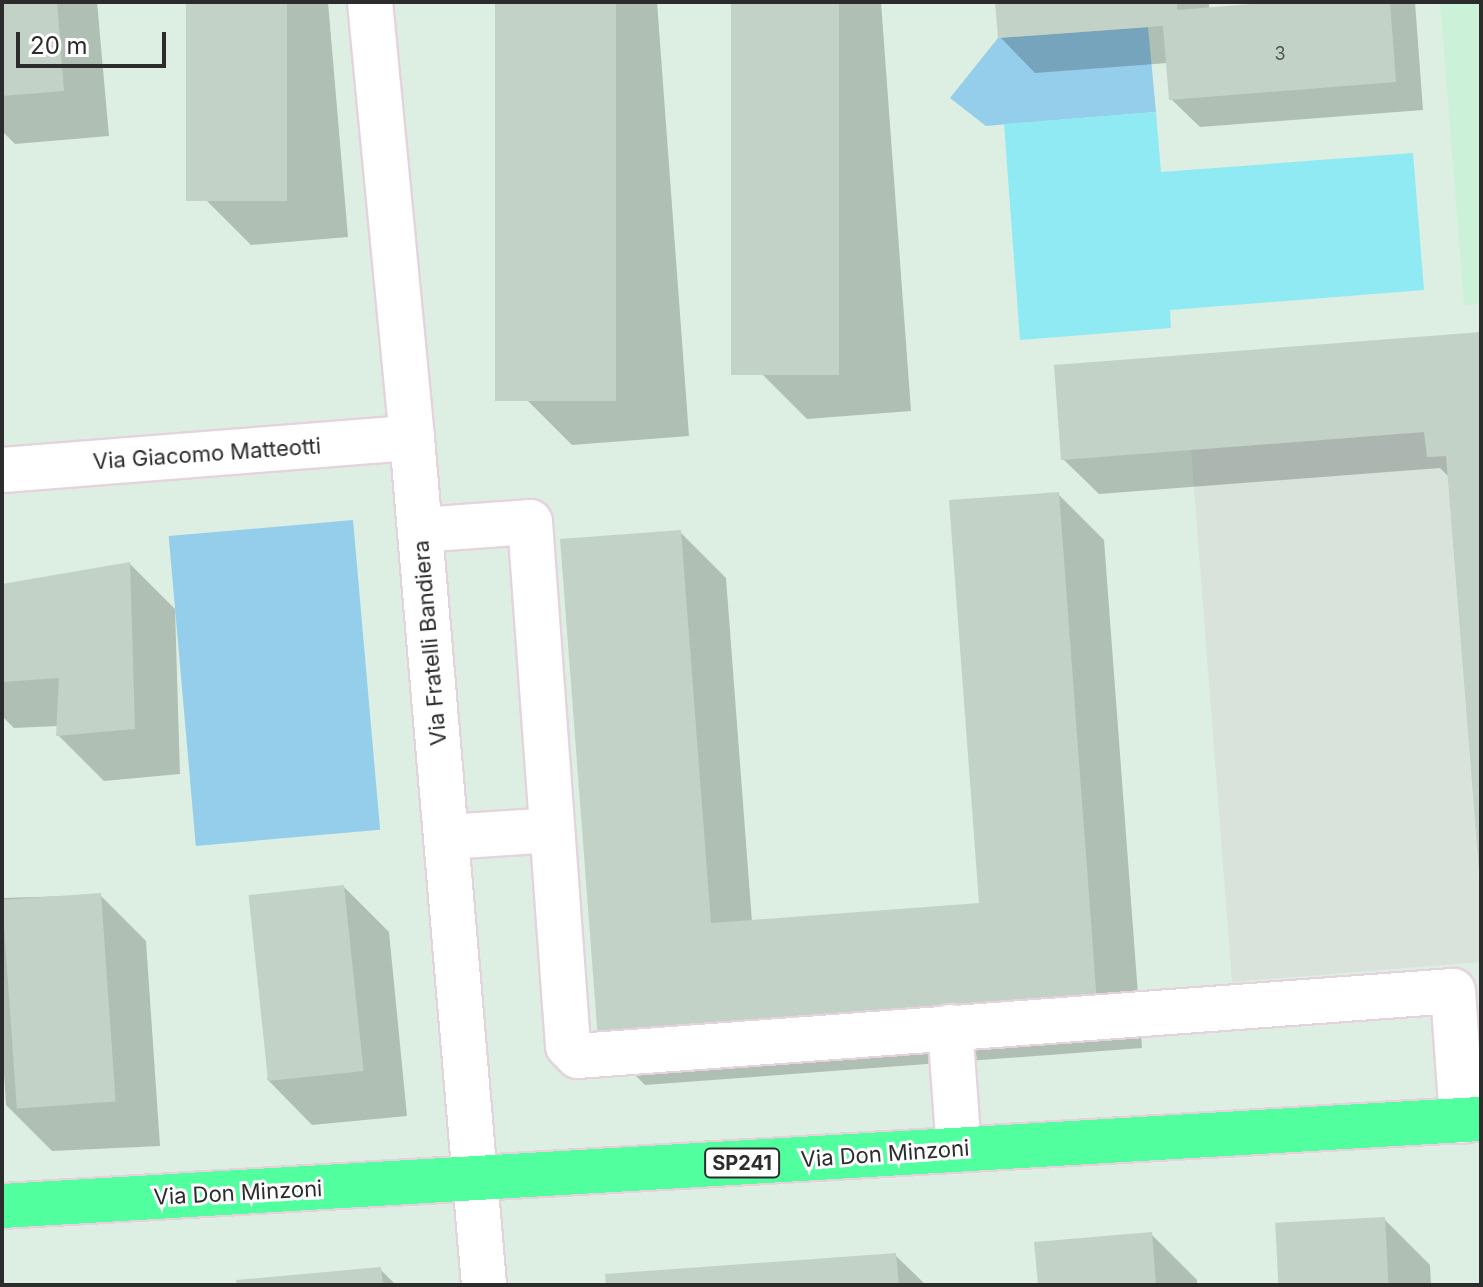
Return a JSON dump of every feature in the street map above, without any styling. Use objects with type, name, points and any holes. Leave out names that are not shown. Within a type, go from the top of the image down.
[{"type":"main road","name":"Via Don Minzoni","points":[[2,1206],[476,1181],[959,1149],[1472,1120]]},
{"type":"street","name":"Via Fratelli Bandiera","points":[[370,2],[412,438],[484,1285]]},
{"type":"street","name":"Via Giacomo Matteotti","points":[[2,470],[412,438]]},
{"type":"street","points":[[420,530],[530,522],[568,1046],[578,1056],[1453,991],[1472,1120]]},
{"type":"street","points":[[447,837],[552,830]]},
{"type":"street","points":[[950,1027],[959,1149]]},
{"type":"shaded area","points":[[1440,2],[1481,2],[1481,304],[1464,305]]},
{"type":"shaded area","points":[[1148,27],[1156,112],[986,126],[950,98],[998,38]]},
{"type":"shaded area","points":[[1156,112],[1161,172],[1413,153],[1424,290],[1170,310],[1171,328],[1020,340],[1004,124]]},
{"type":"shaded area","points":[[1424,432],[1427,457],[1446,456],[1481,908],[1481,962],[1232,982],[1191,450]]},
{"type":"shaded area","points":[[353,520],[380,830],[196,846],[169,536]]},
{"type":"building","points":[[2,2],[57,2],[64,91],[2,96]]},
{"type":"building","points":[[186,2],[287,2],[287,201],[186,201]]},
{"type":"building","points":[[495,2],[616,2],[616,401],[495,401]]},
{"type":"building","points":[[731,2],[839,2],[839,375],[731,375]]},
{"type":"building","points":[[995,2],[1177,2],[1177,10],[1276,2],[1390,2],[1396,82],[1169,100],[1163,26],[998,38]]},
{"type":"building","points":[[1481,332],[1479,874],[1446,456],[1427,457],[1424,432],[1061,460],[1054,365]]},
{"type":"building","points":[[1059,492],[1097,1003],[598,1040],[560,539],[681,530],[711,923],[979,903],[949,500]]},
{"type":"building","points":[[130,562],[135,729],[56,736],[59,678],[2,682],[2,584]]},
{"type":"building","points":[[344,885],[364,1071],[268,1081],[249,895]]},
{"type":"building","points":[[101,893],[116,1101],[17,1108],[2,900]]},
{"type":"building","points":[[1385,1217],[1389,1285],[1278,1285],[1275,1223]]},
{"type":"building","points":[[1152,1232],[1156,1285],[1038,1285],[1034,1242]]},
{"type":"building","points":[[896,1253],[899,1285],[606,1285],[605,1274]]},
{"type":"building","points":[[381,1267],[383,1285],[237,1285],[236,1280]]}]
